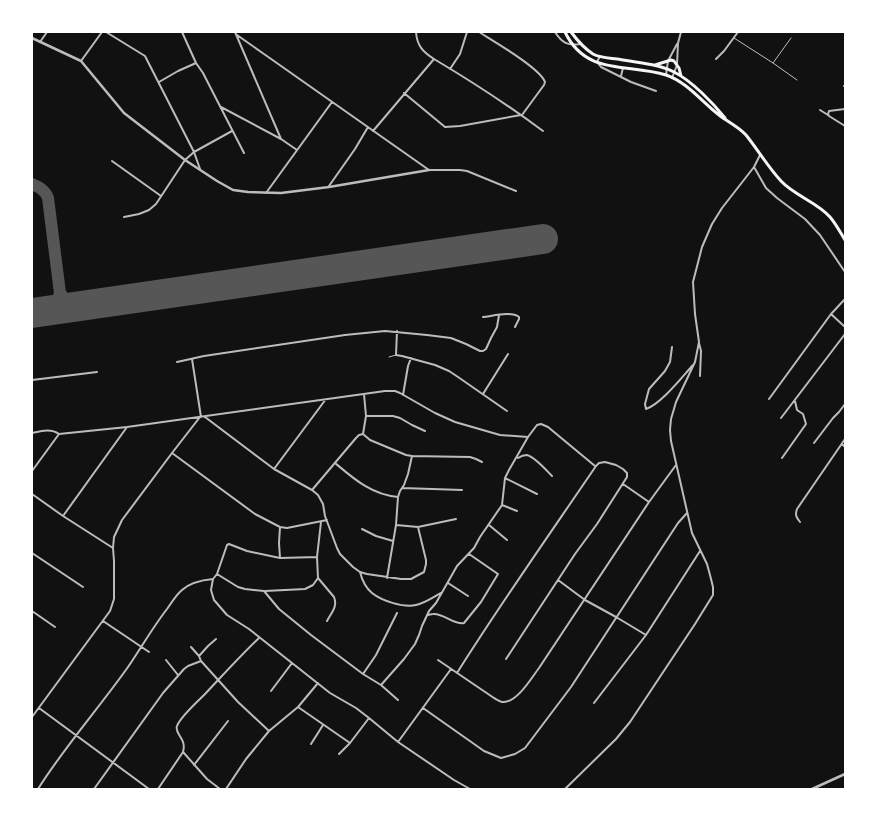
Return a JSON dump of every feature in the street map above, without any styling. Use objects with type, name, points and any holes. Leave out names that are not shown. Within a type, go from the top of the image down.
[{"type":"main road","points":[[564,32],[570,42],[583,55],[592,61],[623,68],[645,70],[666,76],[672,78],[690,90],[744,134],[782,182],[830,216],[845,240]]},
{"type":"main road","points":[[571,32],[579,42],[593,54],[642,63],[675,72],[705,96],[729,122]]},
{"type":"main road","points":[[653,66],[668,61],[674,61],[677,64],[681,76]]},
{"type":"street","points":[[40,42],[47,32]]},
{"type":"street","points":[[81,61],[102,32]]},
{"type":"street","points":[[106,32],[145,56],[194,152],[200,170]]},
{"type":"street","points":[[182,32],[196,63],[203,72],[244,153]]},
{"type":"street","points":[[235,32],[280,140]]},
{"type":"street","points":[[416,32],[416,39],[424,52],[522,115],[543,131]]},
{"type":"street","points":[[450,68],[460,54],[467,32]]},
{"type":"street","points":[[404,93],[445,127],[460,126],[522,115],[544,85],[544,78],[521,59],[478,32]]},
{"type":"street","points":[[555,32],[564,42],[574,45],[581,44]]},
{"type":"street","points":[[672,78],[677,64],[678,43],[681,32]]},
{"type":"street","points":[[716,59],[738,32]]},
{"type":"street","points":[[237,35],[429,170]]},
{"type":"street","points":[[32,38],[81,61],[124,114],[185,160],[233,190],[266,193],[281,192],[328,187],[429,170],[460,170],[467,171],[516,191]]},
{"type":"street","points":[[666,76],[668,61],[678,43]]},
{"type":"street","points":[[600,56],[597,62],[601,67],[631,82],[656,91]]},
{"type":"street","points":[[373,131],[434,59]]},
{"type":"street","points":[[159,82],[196,63]]},
{"type":"street","points":[[621,76],[623,68]]},
{"type":"street","points":[[266,193],[332,102]]},
{"type":"street","points":[[220,106],[297,150]]},
{"type":"street","points":[[829,116],[829,111],[845,109]]},
{"type":"street","points":[[820,110],[845,126]]},
{"type":"street","points":[[328,187],[355,149],[368,127]]},
{"type":"street","points":[[124,217],[149,210],[156,204],[185,160],[194,152],[232,131]]},
{"type":"street","points":[[700,376],[701,351],[695,314],[693,282],[702,247],[712,224],[722,208],[754,168],[760,154]]},
{"type":"street","points":[[112,161],[161,196]]},
{"type":"street","points":[[754,168],[766,188],[776,198],[805,220],[820,235],[845,272]]},
{"type":"street","points":[[769,399],[832,314],[845,299]]},
{"type":"street","points":[[483,317],[509,314],[518,316],[519,319],[515,327]]},
{"type":"street","points":[[832,314],[845,327]]},
{"type":"street","points":[[177,362],[204,356],[385,331],[427,334],[451,338],[483,351],[486,349],[497,327],[499,315]]},
{"type":"street","points":[[397,331],[396,355],[435,365],[449,371],[507,410]]},
{"type":"street","points":[[781,418],[845,334]]},
{"type":"street","points":[[565,789],[616,739],[630,722],[713,595],[713,587],[707,564],[692,533],[671,442],[670,430],[671,419],[676,402],[695,362],[699,342]]},
{"type":"street","points":[[672,347],[670,362],[649,389],[644,404],[646,409],[665,395],[695,362]]},
{"type":"street","points":[[482,394],[508,354]]},
{"type":"street","points":[[403,395],[408,366],[411,358]]},
{"type":"street","points":[[32,716],[110,611],[114,599],[114,537],[122,520],[201,417],[192,359]]},
{"type":"street","points":[[32,380],[97,372]]},
{"type":"street","points":[[32,433],[51,430],[59,434],[127,427],[385,391],[395,391],[455,422],[500,435],[528,437]]},
{"type":"street","points":[[363,434],[366,416],[364,394]]},
{"type":"street","points":[[274,469],[326,399]]},
{"type":"street","points":[[782,458],[806,424],[803,414],[797,410],[795,400]]},
{"type":"street","points":[[814,443],[845,404]]},
{"type":"street","points":[[366,416],[393,416],[425,431]]},
{"type":"street","points":[[205,417],[274,469],[318,494],[324,504],[324,511],[340,554],[360,572],[386,578],[407,580],[424,572],[426,560],[418,527]]},
{"type":"street","points":[[382,685],[415,644],[427,615],[448,583],[457,566],[474,548],[502,505],[505,478],[528,437],[537,425],[541,424],[548,427],[596,466]]},
{"type":"street","points":[[62,516],[127,427]]},
{"type":"street","points":[[32,471],[59,434]]},
{"type":"street","points":[[363,434],[370,440],[406,455],[470,457],[482,462]]},
{"type":"street","points":[[312,490],[356,438],[363,434]]},
{"type":"street","points":[[800,522],[795,514],[797,510],[845,439]]},
{"type":"street","points":[[842,444],[845,447]]},
{"type":"street","points":[[172,454],[255,514],[280,527],[287,528],[327,520]]},
{"type":"street","points":[[517,458],[526,455],[530,456],[552,476]]},
{"type":"street","points":[[386,578],[396,525],[398,496],[408,474],[412,456]]},
{"type":"street","points":[[457,673],[530,562],[596,466],[599,463],[605,462],[623,469],[627,473],[627,477],[623,484],[522,632],[506,659]]},
{"type":"street","points":[[335,463],[366,487],[382,494],[398,496]]},
{"type":"street","points":[[438,660],[494,698],[503,702],[512,700],[521,692],[539,668],[649,502],[676,465]]},
{"type":"street","points":[[505,478],[537,494]]},
{"type":"street","points":[[623,484],[649,502]]},
{"type":"street","points":[[402,488],[462,490]]},
{"type":"street","points":[[32,494],[62,516],[113,548]]},
{"type":"street","points":[[502,505],[517,511]]},
{"type":"street","points":[[423,708],[484,751],[501,758],[515,754],[525,748],[571,687],[678,523],[687,513]]},
{"type":"street","points":[[396,525],[418,527],[456,519]]},
{"type":"street","points":[[321,522],[317,557],[318,578],[336,601],[336,606],[327,621]]},
{"type":"street","points":[[489,525],[507,540]]},
{"type":"street","points":[[280,527],[280,558]]},
{"type":"street","points":[[362,529],[376,536],[393,541]]},
{"type":"street","points":[[317,557],[280,558],[246,552],[229,544],[227,545],[217,574],[213,579],[211,590],[214,600],[227,615],[249,629],[330,693],[356,708],[398,742],[454,780],[470,789]]},
{"type":"street","points":[[594,703],[646,635],[700,551]]},
{"type":"street","points":[[32,553],[83,587]]},
{"type":"street","points":[[427,615],[434,613],[457,623],[464,623],[481,602],[498,574],[469,554]]},
{"type":"street","points":[[360,572],[362,580],[373,594],[402,606],[416,605],[426,602],[442,592]]},
{"type":"street","points":[[217,574],[238,587],[264,591],[305,589],[313,585],[318,578]]},
{"type":"street","points":[[38,789],[182,590],[192,583],[213,579]]},
{"type":"street","points":[[558,580],[585,600],[646,635]]},
{"type":"street","points":[[448,583],[468,596]]},
{"type":"street","points":[[264,591],[280,609],[311,636],[363,674],[382,685],[398,700]]},
{"type":"street","points":[[32,610],[55,627]]},
{"type":"street","points":[[363,674],[376,655],[397,613]]},
{"type":"street","points":[[103,621],[150,652]]},
{"type":"street","points":[[158,789],[183,752],[184,743],[176,730],[180,720],[259,638]]},
{"type":"street","points":[[199,656],[216,639]]},
{"type":"street","points":[[191,647],[199,656],[201,661],[238,702],[269,731]]},
{"type":"street","points":[[166,660],[178,675]]},
{"type":"street","points":[[94,789],[161,696],[178,675],[188,666],[201,661]]},
{"type":"street","points":[[271,691],[292,664]]},
{"type":"street","points":[[398,742],[451,669]]},
{"type":"street","points":[[226,789],[246,759],[269,731],[298,707],[318,683]]},
{"type":"street","points":[[298,707],[350,743]]},
{"type":"street","points":[[39,708],[149,789]]},
{"type":"street","points":[[339,754],[350,743],[369,718]]},
{"type":"street","points":[[194,765],[228,721]]},
{"type":"street","points":[[311,744],[323,725]]},
{"type":"street","points":[[183,752],[194,765],[220,789]]},
{"type":"street","points":[[812,789],[845,774]]},
{"type":"lane","points":[[734,37],[797,80]]},
{"type":"lane","points":[[773,63],[791,38]]},
{"type":"lane","points":[[389,357],[396,355]]},
{"type":"taxiway","points":[[32,184],[42,189],[48,198],[60,293],[55,304],[46,311]]},
{"type":"taxiway","points":[[60,293],[68,302],[80,305]]},
{"type":"runway","points":[[32,313],[543,239]]}]
